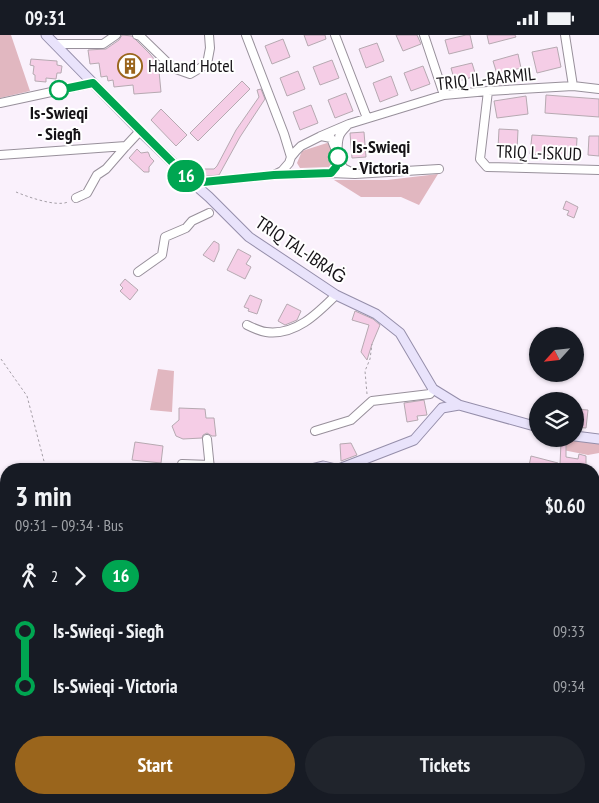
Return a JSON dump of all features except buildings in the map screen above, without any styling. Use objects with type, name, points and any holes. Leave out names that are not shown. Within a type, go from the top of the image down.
[{"type":"main road","name":"TRIQ TAL-IBRAĠ","points":[[46,35],[140,131],[249,237],[336,295],[376,314],[400,333],[433,389],[459,405],[529,424]]},
{"type":"main road","points":[[433,389],[442,408]]},
{"type":"main road","points":[[353,463],[414,440],[442,408],[459,405]]},
{"type":"main road","points":[[584,436],[599,439]]},
{"type":"street","points":[[56,44],[103,45],[116,35]]},
{"type":"street","points":[[137,35],[173,68],[190,74],[207,64],[210,48],[209,35]]},
{"type":"street","points":[[246,35],[284,134],[291,168],[299,174]]},
{"type":"street","points":[[335,35],[367,118]]},
{"type":"street","points":[[424,35],[444,95]]},
{"type":"street","points":[[565,35],[573,86]]},
{"type":"street","points":[[0,103],[93,83]]},
{"type":"street","name":"TRIQ IL-BARMIL","points":[[274,175],[282,171],[301,146],[321,136],[349,123],[444,95],[573,86],[599,89]]},
{"type":"street","name":"TRIQ L-ISKUD","points":[[488,91],[480,159],[487,167],[599,171]]},
{"type":"street","points":[[331,173],[338,162],[339,135],[349,123]]},
{"type":"street","points":[[76,198],[87,193],[97,175],[106,169],[140,131]]},
{"type":"street","points":[[284,134],[293,143],[301,146]]},
{"type":"street","points":[[321,136],[331,138],[343,168],[355,174]]},
{"type":"street","points":[[0,155],[126,145]]},
{"type":"street","points":[[193,183],[274,175],[355,174],[439,169]]},
{"type":"street","points":[[138,271],[162,255],[165,237],[186,228],[192,221],[209,213]]},
{"type":"street","points":[[247,325],[264,332],[282,331],[297,327],[318,313],[336,295]]},
{"type":"street","points":[[315,431],[351,420],[372,401],[430,394],[433,389]]},
{"type":"street","points":[[207,439],[210,463]]},
{"type":"path","points":[[16,192],[40,201],[64,203],[76,198]]},
{"type":"path","points":[[368,405],[365,371],[370,359],[372,344]]},
{"type":"path","points":[[1,359],[27,396],[44,463]]},
{"type":"shaded area","points":[[0,35],[11,35],[30,91],[0,98]]},
{"type":"shaded area","points":[[327,143],[331,144],[333,165],[330,165],[330,167],[300,168],[297,163],[302,151]]},
{"type":"shaded area","points":[[438,174],[419,205],[401,197],[361,197],[334,180],[387,180]]},
{"type":"shaded area","points":[[158,369],[174,371],[172,412],[150,410]]},
{"type":"shaded area","points":[[584,441],[599,442],[599,453],[588,455],[563,450],[563,447],[584,447]]},
{"type":"bus line","name":"16","points":[[59,90],[93,83],[193,183],[274,175],[331,173],[336,167],[338,157]]},
{"type":"place","name":"Halland Hotel","points":[[130,66]]},
{"type":"place","name":"Is-Swieqi - Siegħ","points":[[59,90]]},
{"type":"place","name":"Is-Swieqi - Victoria","points":[[338,157]]}]
